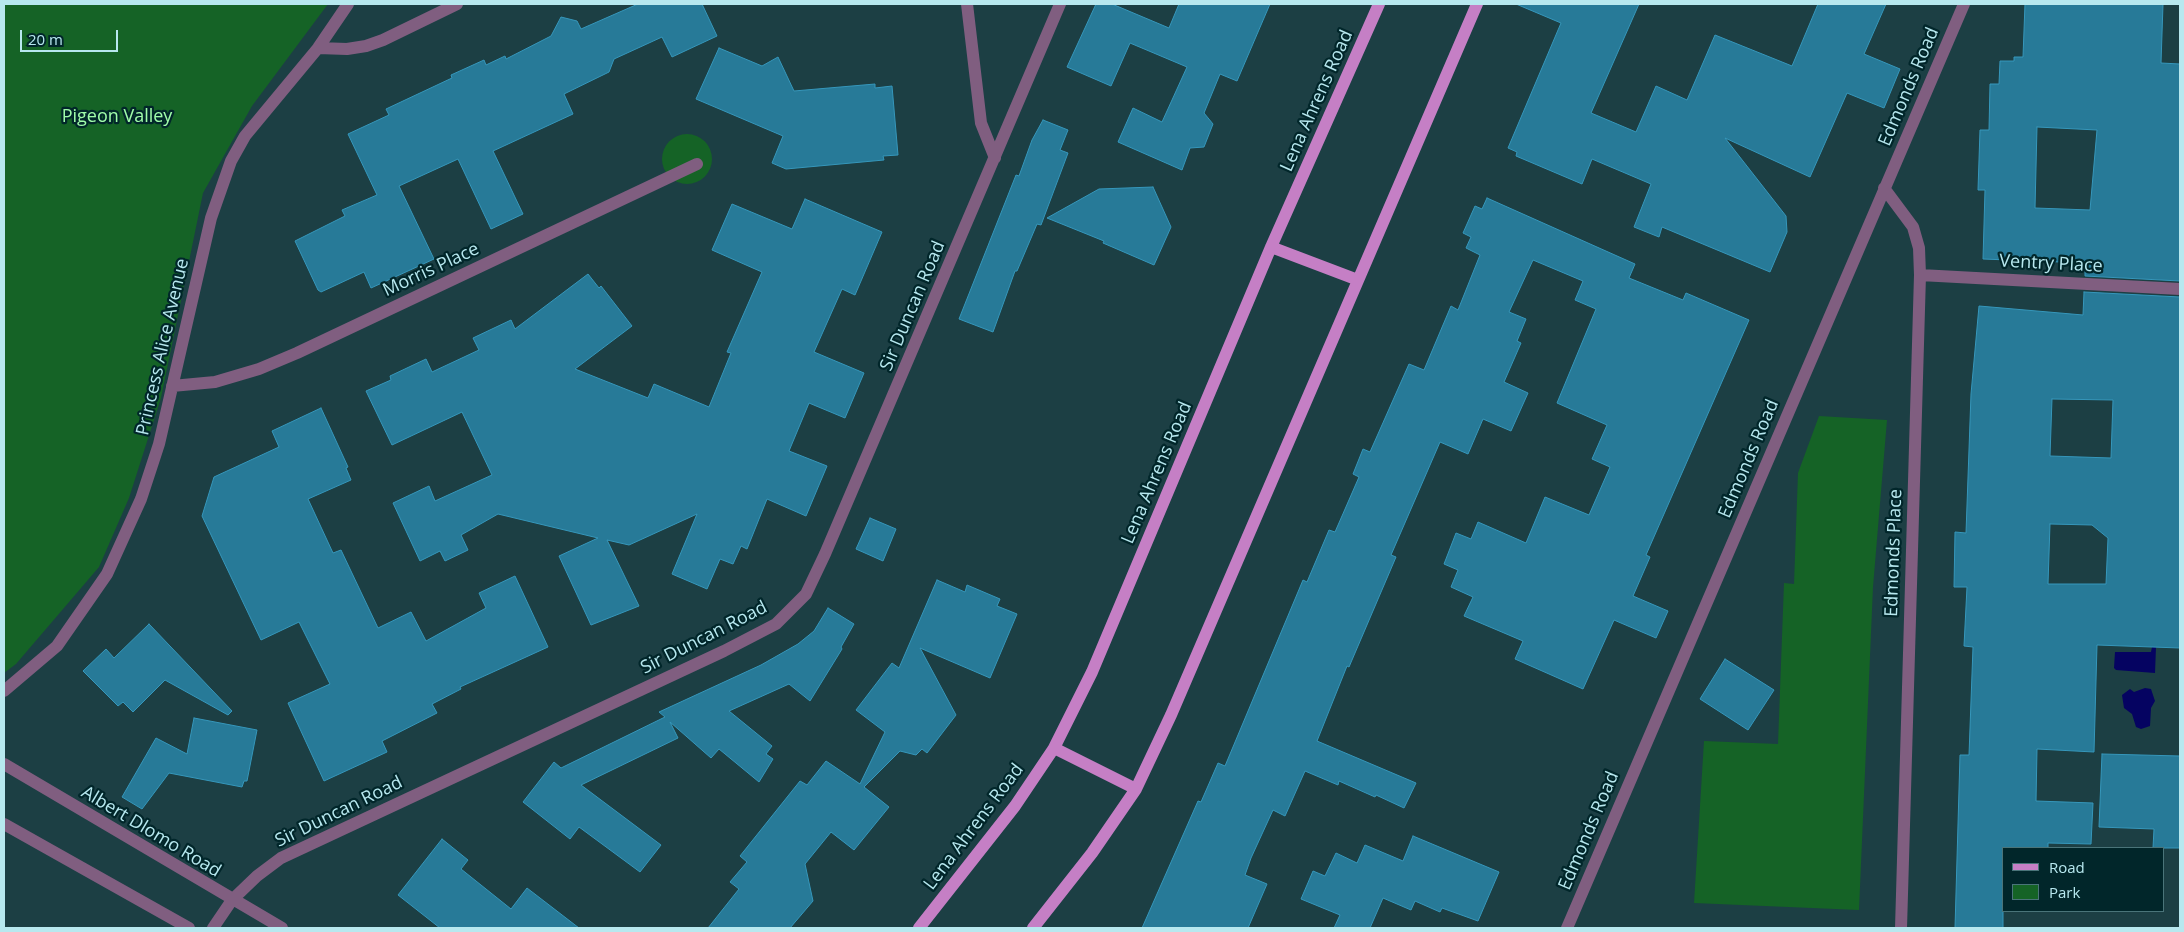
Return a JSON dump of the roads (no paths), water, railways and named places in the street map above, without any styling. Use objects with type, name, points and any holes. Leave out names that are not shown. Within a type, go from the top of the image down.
[{"type":"main road","name":"Lena Ahrens Road","points":[[919,928],[1014,806],[1054,748],[1092,672],[1271,247],[1379,4]]},
{"type":"main road","points":[[1033,928],[1092,853],[1136,789],[1175,706],[1477,4]]},
{"type":"main road","points":[[1271,247],[1358,280]]},
{"type":"main road","points":[[1054,748],[1136,789]]},
{"type":"street","name":"Princess Alice Avenue","points":[[4,691],[57,646],[107,574],[141,499],[160,444],[211,218],[231,161],[245,136],[318,48],[348,4]]},
{"type":"street","points":[[318,48],[347,49],[366,46],[383,40],[457,4]]},
{"type":"street","points":[[967,4],[981,123],[995,158]]},
{"type":"street","name":"Sir Duncan Road","points":[[212,928],[232,900],[257,876],[280,858],[776,624],[806,594],[825,554],[1060,4]]},
{"type":"street","name":"Edmonds Road","points":[[1566,928],[1964,4]]},
{"type":"street","name":"Morris Place","points":[[172,386],[216,382],[259,369],[697,164]]},
{"type":"street","name":"Edmonds Place","points":[[1884,188],[1913,227],[1919,248],[1920,275],[1901,928]]},
{"type":"street","name":"Ventry Place","points":[[1920,275],[2180,289]]},
{"type":"street","name":"Albert Dlomo Road","points":[[4,764],[282,928]]},
{"type":"street","points":[[4,824],[189,928]]},
{"type":"park label","name":"Pigeon Valley","points":[[117,117]]}]
